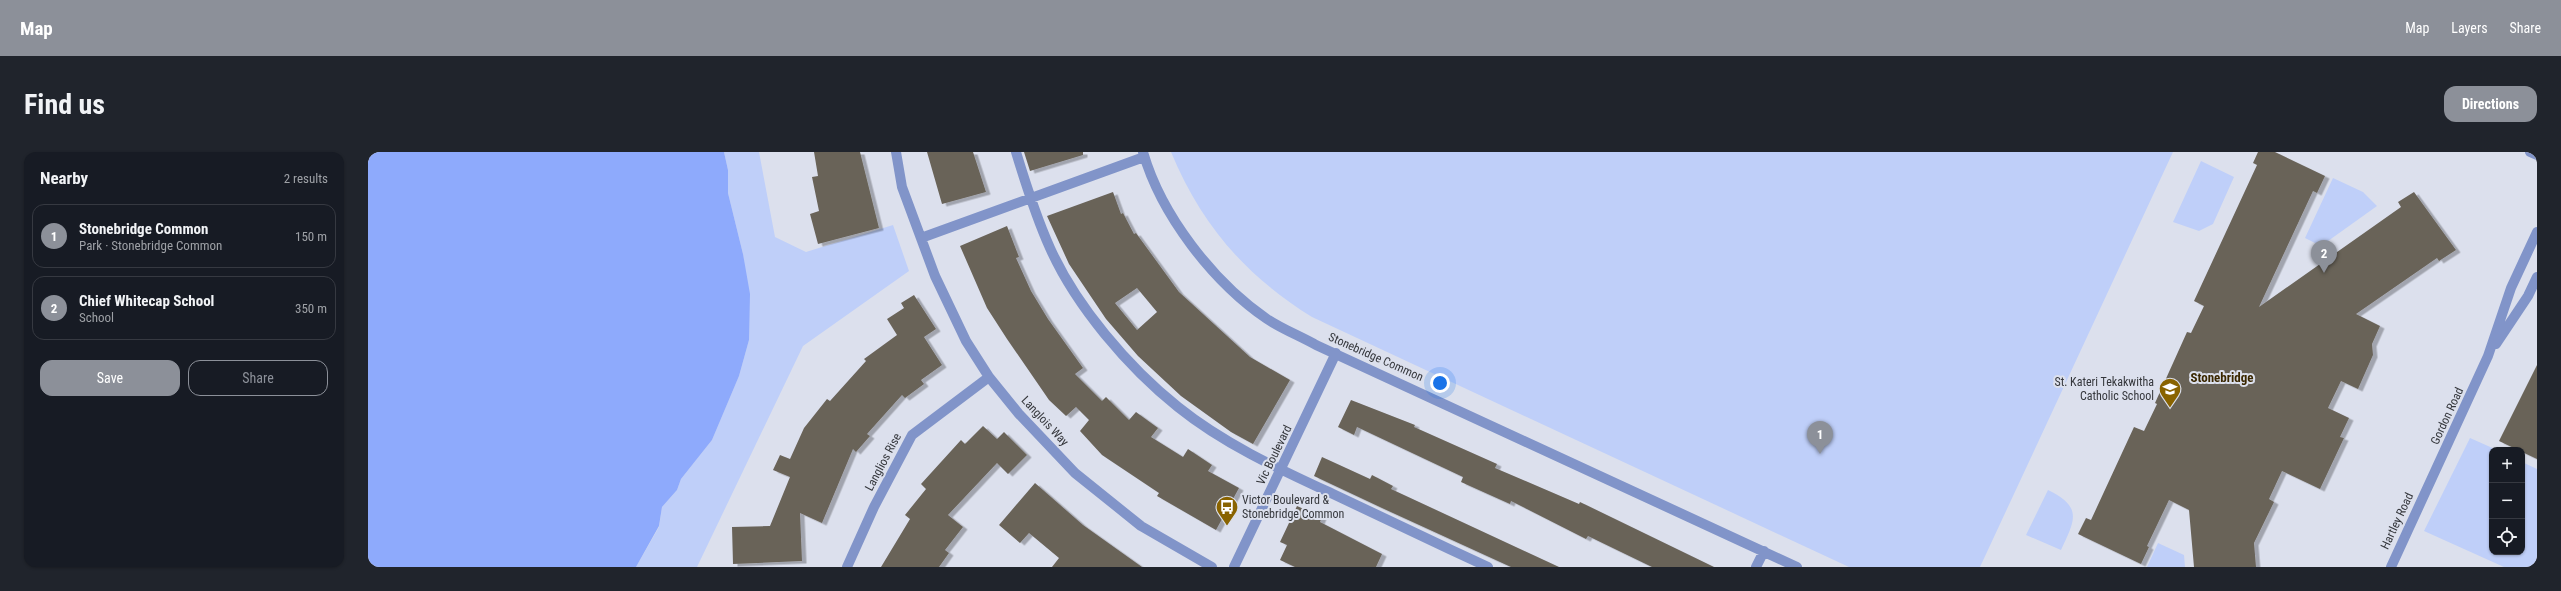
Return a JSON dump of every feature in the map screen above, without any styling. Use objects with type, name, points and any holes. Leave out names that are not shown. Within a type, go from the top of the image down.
[{"type":"street","name":"Langlois Way","points":[[896,152],[902,188],[935,276],[966,341],[989,377],[1019,414],[1075,473],[1141,526],[1212,567]]},
{"type":"street","points":[[1016,152],[1030,198],[1051,249],[1066,278],[1094,319],[1137,370],[1178,407],[1240,449],[1488,567]]},
{"type":"street","points":[[2530,152],[2537,155]]},
{"type":"street","points":[[921,238],[1144,154]]},
{"type":"street","name":"Stonebridge Common","points":[[1144,154],[1150,172],[1188,244],[1226,285],[1267,319],[1336,353],[1797,567]]},
{"type":"street","name":"Gordon Road","points":[[2428,487],[2488,356],[2511,288],[2537,232]]},
{"type":"street","name":"Gordon Road","points":[[2488,356],[2528,296],[2537,277]]},
{"type":"street","name":"Vic Boulevard","points":[[1234,567],[1336,353]]},
{"type":"street","name":"Langlios Rise","points":[[847,567],[874,507],[912,435],[989,377]]},
{"type":"street","name":"Hartley Road","points":[[2391,567],[2428,487]]},
{"type":"street","points":[[1756,567],[1764,551]]},
{"type":"shaded area","points":[[724,152],[759,152],[775,237],[806,252],[893,225],[909,271],[803,346],[697,567],[636,567],[659,527],[662,507],[677,490],[681,479],[712,440],[739,376],[749,340],[743,254],[728,193],[728,170]]},
{"type":"shaded area","points":[[1171,152],[2173,152],[1980,567],[1849,567],[1312,317],[1266,284],[1246,266],[1228,246],[1212,226],[1197,203],[1183,179]]},
{"type":"shaded area","points":[[2201,161],[2234,177],[2213,224],[2199,231],[2173,222]]},
{"type":"shaded area","points":[[2333,178],[2363,192],[2377,206],[2321,246],[2305,238]]},
{"type":"shaded area","points":[[2470,438],[2490,447],[2489,447],[2489,555],[2525,555],[2525,463],[2537,469],[2537,567],[2504,567],[2424,531]]},
{"type":"shaded area","points":[[2048,490],[2067,502],[2073,515],[2070,530],[2061,550],[2026,535]]},
{"type":"shaded area","points":[[2158,543],[2184,555],[2185,567],[2147,567]]},
{"type":"water","points":[[368,152],[724,152],[728,170],[728,193],[743,254],[750,294],[749,340],[739,376],[712,440],[681,479],[677,490],[662,507],[659,526],[636,567],[368,567]]},
{"type":"building","points":[[814,152],[860,152],[879,228],[818,244],[810,214],[819,211],[812,177],[818,176]]},
{"type":"building","points":[[927,152],[973,152],[986,192],[942,204]]},
{"type":"building","points":[[1024,152],[1083,152],[1083,155],[1030,171]]},
{"type":"building","points":[[2258,152],[2275,152],[2325,176],[2317,193],[2313,191],[2259,307],[2401,207],[2398,202],[2414,192],[2456,250],[2439,261],[2437,258],[2356,314],[2380,326],[2372,344],[2373,355],[2358,389],[2341,381],[2328,408],[2349,418],[2340,437],[2344,438],[2320,489],[2282,471],[2269,499],[2274,502],[2254,543],[2256,567],[2194,567],[2189,510],[2169,500],[2147,546],[2149,547],[2141,564],[2078,534],[2086,518],[2091,520],[2134,427],[2144,431],[2187,332],[2191,333],[2204,306],[2194,301],[2257,165],[2253,163]]},
{"type":"building","points":[[1113,192],[1121,214],[1123,213],[1134,234],[1136,233],[1179,292],[1250,357],[1290,380],[1253,444],[1231,432],[1181,396],[1138,356],[1106,319],[1069,264],[1047,216]],"holes":[[[1137,288],[1157,312],[1137,330],[1115,303]]]},
{"type":"building","points":[[1007,226],[1019,257],[1016,258],[1031,291],[1048,319],[1083,368],[1075,374],[1102,401],[1106,397],[1129,420],[1136,412],[1158,428],[1151,437],[1183,457],[1188,449],[1212,465],[1208,471],[1239,488],[1216,530],[1157,496],[1159,493],[1102,455],[1080,431],[1089,420],[1076,407],[1066,416],[1049,400],[1007,339],[987,308],[960,246]]},
{"type":"building","points":[[914,295],[936,329],[924,337],[942,365],[921,380],[924,384],[905,398],[902,395],[867,434],[870,436],[856,452],[853,449],[822,523],[800,513],[802,561],[733,564],[732,527],[770,526],[790,477],[773,470],[780,455],[790,459],[804,428],[827,399],[830,401],[866,361],[864,359],[897,335],[887,319],[904,308],[901,303]]},
{"type":"building","points":[[2537,365],[2537,459],[2525,453],[2525,447],[2512,447],[2499,441]]},
{"type":"building","points":[[1351,400],[1415,425],[1414,427],[1497,464],[1495,468],[1579,504],[1580,502],[1714,567],[1652,567],[1588,536],[1586,539],[1511,501],[1510,504],[1461,482],[1463,477],[1357,427],[1354,435],[1338,427]]},
{"type":"building","points":[[983,426],[997,439],[1004,432],[1027,455],[1008,474],[997,463],[948,515],[963,527],[945,550],[949,553],[939,567],[881,567],[910,519],[905,515],[926,489],[921,484],[961,440],[965,444]]},
{"type":"building","points":[[1322,457],[1370,479],[1372,475],[1393,486],[1391,489],[1559,567],[1511,567],[1382,508],[1314,476]]},
{"type":"building","points":[[1035,483],[1083,525],[1142,567],[1052,567],[1059,558],[1029,533],[1020,543],[999,525]]},
{"type":"building","points":[[1297,506],[1322,517],[1320,522],[1382,554],[1376,567],[1295,567],[1280,560],[1287,545],[1280,542]]},
{"type":"place","name":"Chief Whitecap School","points":[[2324,273]]},
{"type":"place","name":"St. Kateri Tekakwitha Catholic School","points":[[2170,408]]},
{"type":"place","name":"Stonebridge Common","points":[[1820,454]]},
{"type":"place","name":"Victor Boulevard & Stonebridge Common","points":[[1227,526]]},
{"type":"district","name":"Stonebridge","points":[[2222,377]]}]
